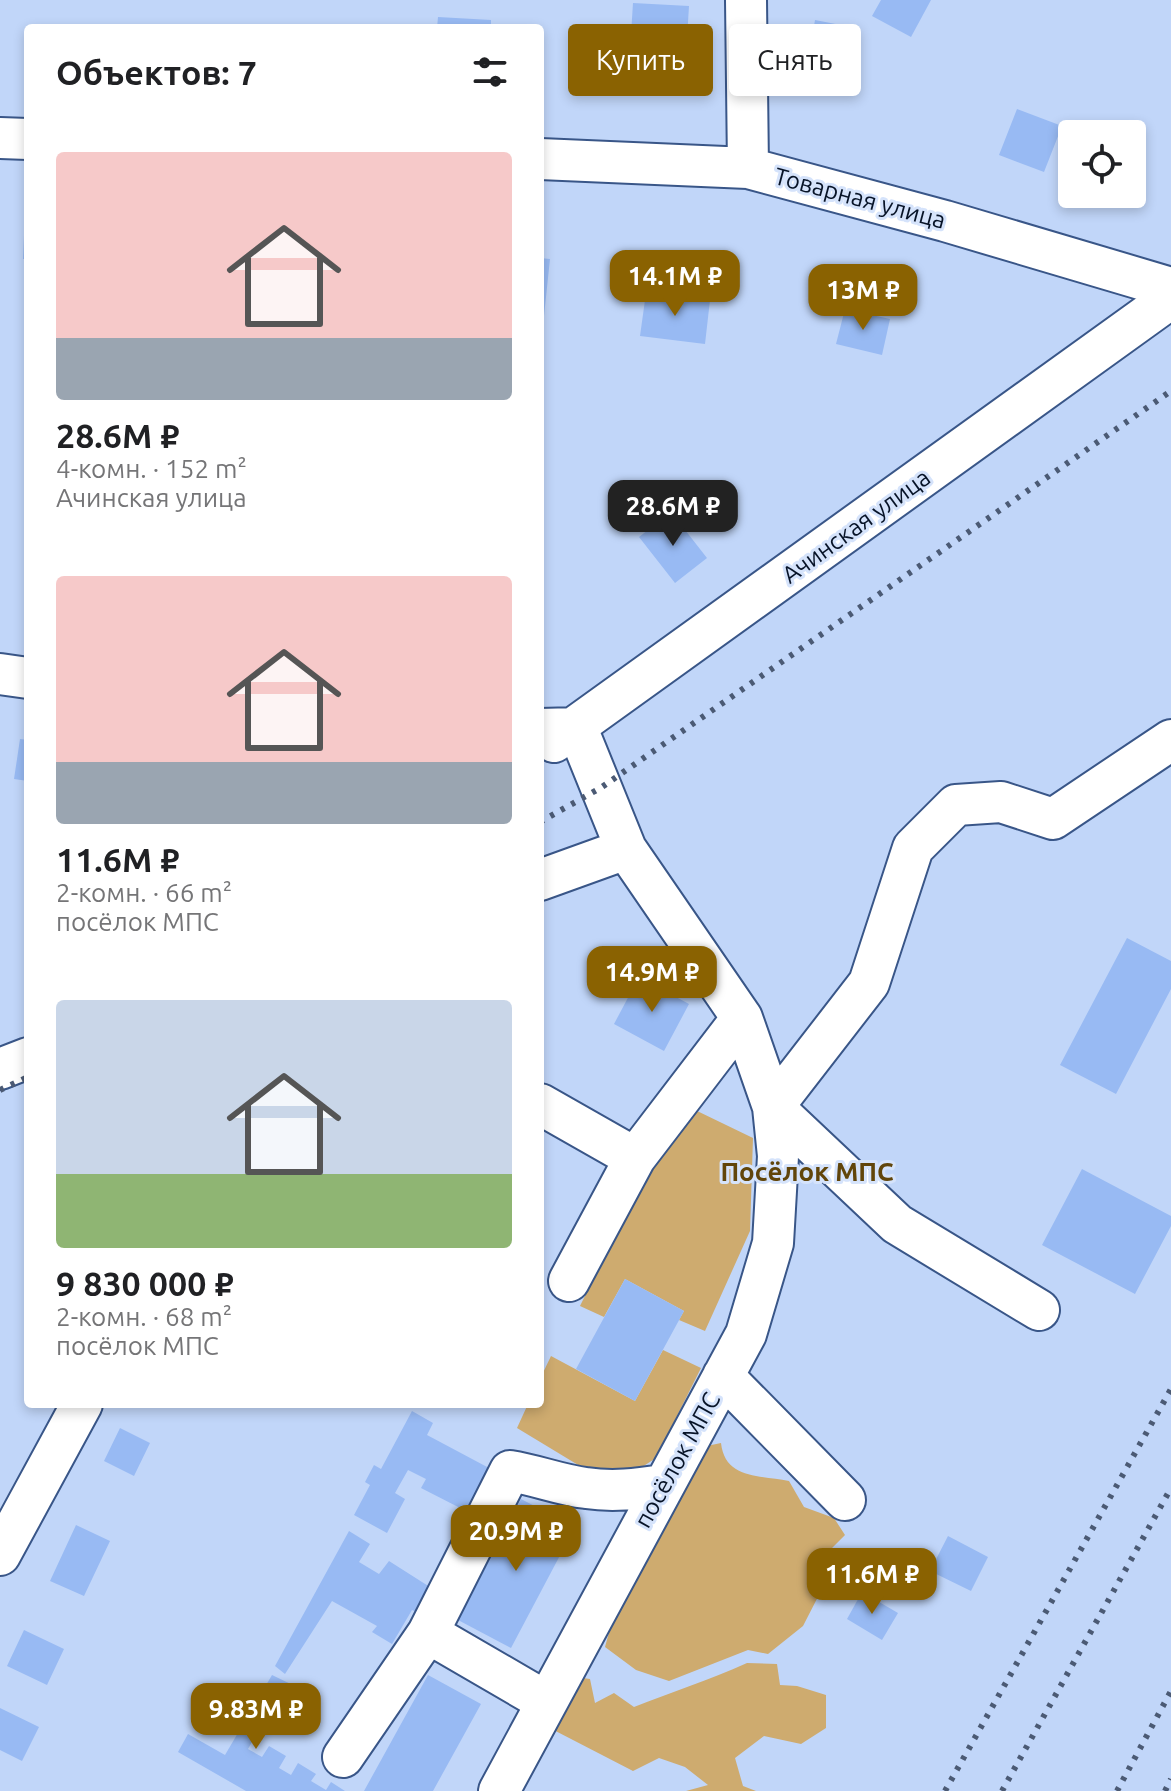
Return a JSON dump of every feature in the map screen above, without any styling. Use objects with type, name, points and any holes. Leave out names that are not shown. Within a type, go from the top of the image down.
[{"type":"street","points":[[746,0],[748,168]]},
{"type":"street","points":[[0,138],[24,139]]},
{"type":"street","name":"Товарная улица","points":[[544,159],[748,168],[945,221],[1171,288]]},
{"type":"street","name":"Ачинская улица","points":[[544,746],[558,728],[1171,298]]},
{"type":"street","points":[[0,674],[24,677]]},
{"type":"street","points":[[558,728],[626,849],[742,1018],[773,1107],[897,1224],[1039,1310]]},
{"type":"street","points":[[773,1107],[869,983],[913,848],[956,805],[1001,802],[1053,819],[1171,740]]},
{"type":"street","points":[[544,879],[626,849]]},
{"type":"street","points":[[569,1281],[635,1158],[742,1018]]},
{"type":"street","points":[[544,1106],[635,1158]]},
{"type":"street","name":"посёлок МПС","points":[[499,1791],[746,1334],[773,1243],[778,1156],[773,1107]]},
{"type":"street","points":[[723,1376],[845,1500]]},
{"type":"street","points":[[0,1555],[80,1408]]},
{"type":"street","points":[[343,1757],[428,1633],[510,1471],[597,1489],[623,1491],[663,1485]]},
{"type":"street","points":[[428,1633],[545,1701]]},
{"type":"shaded area","points":[[693,1109],[753,1138],[750,1231],[705,1331],[679,1320],[684,1311],[625,1279],[604,1317],[580,1306],[663,1138]]},
{"type":"shaded area","points":[[663,1350],[701,1368],[656,1458],[639,1469],[593,1474],[517,1428],[526,1408],[544,1408],[544,1371],[551,1356],[635,1401]]},
{"type":"shaded area","points":[[721,1443],[724,1455],[736,1469],[755,1476],[789,1481],[804,1507],[834,1518],[845,1535],[824,1560],[822,1589],[803,1626],[768,1654],[748,1650],[669,1681],[636,1670],[605,1647],[613,1618],[702,1447]]},
{"type":"shaded area","points":[[747,1663],[777,1664],[780,1685],[797,1686],[826,1695],[826,1728],[801,1744],[764,1736],[735,1758],[743,1786],[756,1791],[686,1791],[708,1785],[685,1767],[659,1758],[633,1771],[542,1724],[569,1676],[590,1679],[595,1703],[614,1693],[634,1707]]},
{"type":"building","points":[[881,0],[931,0],[911,37],[872,16]]},
{"type":"building","points":[[633,3],[689,6],[688,24],[632,24]]},
{"type":"building","points":[[438,17],[491,20],[491,24],[437,24]]},
{"type":"building","points":[[815,20],[836,24],[814,24]]},
{"type":"building","points":[[1017,109],[1058,124],[1058,136],[1044,172],[999,155]]},
{"type":"building","points":[[544,258],[550,259],[544,316]]},
{"type":"building","points":[[646,293],[710,300],[705,344],[640,336]]},
{"type":"building","points":[[845,309],[890,319],[882,355],[836,344]]},
{"type":"building","points":[[671,512],[707,558],[675,583],[639,537]]},
{"type":"building","points":[[20,739],[24,740],[24,780],[14,779]]},
{"type":"building","points":[[1127,938],[1171,961],[1171,989],[1116,1094],[1060,1065]]},
{"type":"building","points":[[639,977],[689,1004],[664,1051],[614,1024]]},
{"type":"building","points":[[1082,1169],[1171,1216],[1171,1226],[1135,1294],[1042,1245]]},
{"type":"building","points":[[625,1279],[684,1311],[635,1401],[576,1369]]},
{"type":"building","points":[[412,1411],[433,1423],[427,1435],[489,1468],[466,1511],[421,1488],[426,1479],[408,1470],[395,1493],[405,1499],[387,1533],[354,1515],[370,1485],[365,1482],[374,1465],[381,1469]]},
{"type":"building","points":[[120,1428],[150,1443],[134,1476],[104,1461]]},
{"type":"building","points":[[521,1499],[575,1527],[511,1648],[458,1620]]},
{"type":"building","points":[[76,1525],[110,1541],[84,1596],[50,1581]]},
{"type":"building","points":[[349,1531],[370,1544],[359,1562],[379,1574],[389,1561],[433,1589],[419,1613],[412,1610],[392,1644],[372,1632],[377,1626],[332,1601],[285,1674],[275,1666]]},
{"type":"building","points":[[948,1536],[988,1557],[971,1591],[930,1571]]},
{"type":"building","points":[[862,1592],[898,1613],[882,1640],[847,1619]]},
{"type":"building","points":[[24,1630],[64,1649],[47,1685],[7,1666]]},
{"type":"building","points":[[272,1675],[299,1688],[293,1701],[280,1694],[270,1712],[289,1723],[281,1734],[262,1724],[248,1749],[262,1757],[269,1746],[286,1756],[279,1768],[291,1775],[298,1763],[316,1774],[311,1781],[326,1790],[331,1782],[345,1791],[246,1791],[178,1752],[188,1734],[225,1755]]},
{"type":"building","points":[[428,1675],[481,1704],[433,1791],[364,1791]]},
{"type":"building","points":[[0,1708],[39,1727],[22,1761],[0,1750]]},
{"type":"railway","points":[[544,820],[602,787],[1171,391]]},
{"type":"railway","points":[[0,1090],[24,1079]]},
{"type":"railway","points":[[945,1791],[1171,1389]]},
{"type":"railway","points":[[1002,1791],[1171,1488]]},
{"type":"railway","points":[[1117,1791],[1171,1691]]},
{"type":"railway","points":[[1165,1791],[1171,1779]]},
{"type":"district","name":"Посёлок МПС","points":[[807,1171]]}]
